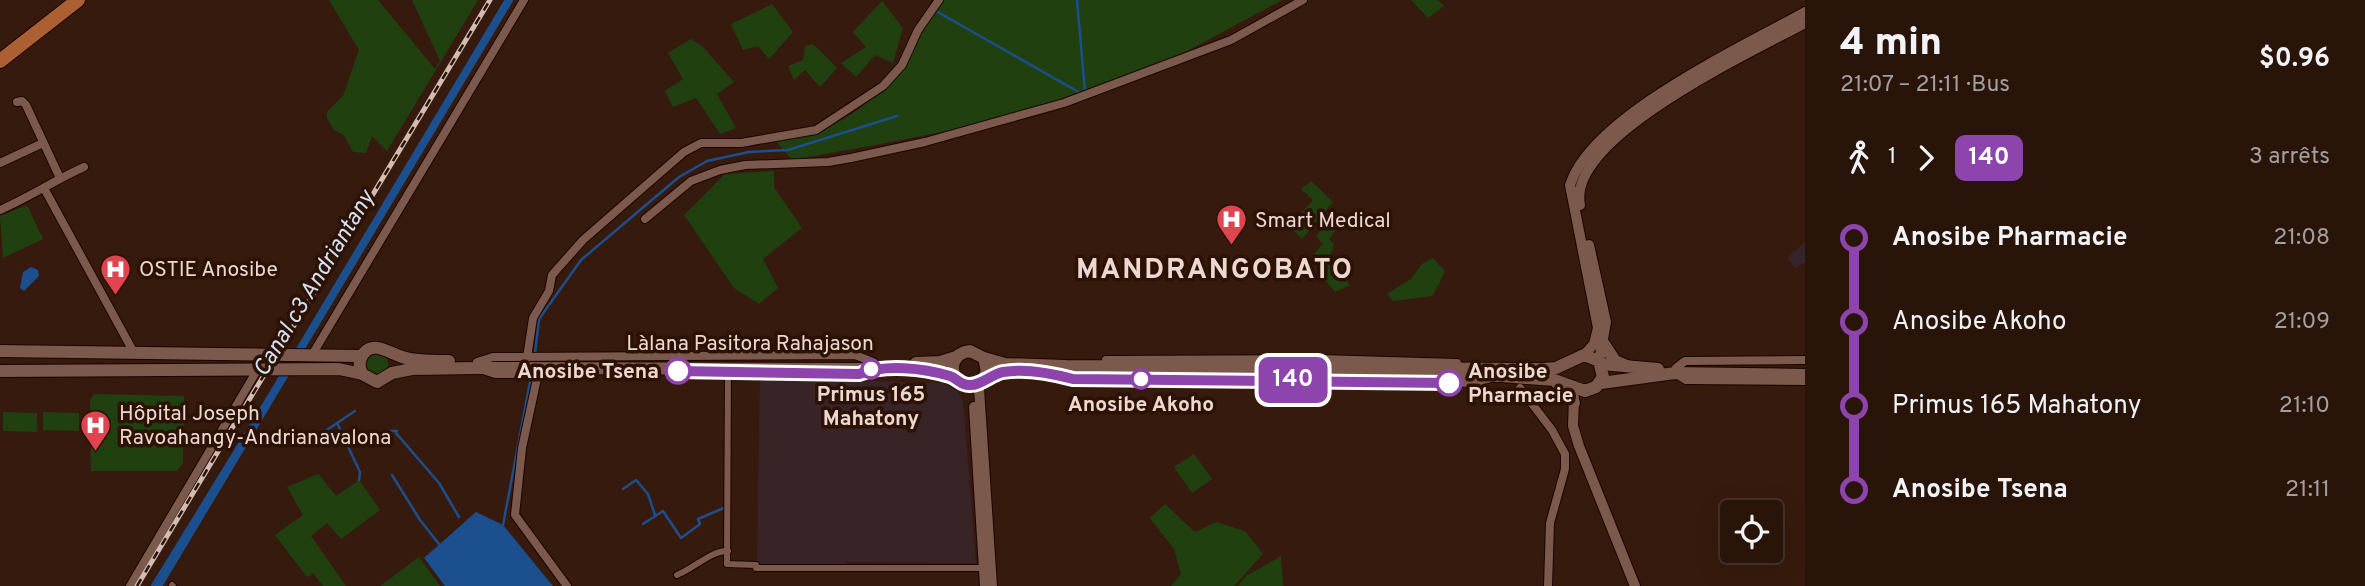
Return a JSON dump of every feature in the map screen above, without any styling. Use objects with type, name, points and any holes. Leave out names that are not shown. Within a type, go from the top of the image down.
[{"type":"main road","points":[[0,52],[66,0]]},
{"type":"main road","points":[[0,61],[78,0]]},
{"type":"main road","points":[[1604,344],[1615,361],[1637,369]]},
{"type":"main road","points":[[0,351],[361,356],[377,347],[392,356],[411,360],[477,365]]},
{"type":"main road","points":[[1047,369],[1005,364],[970,351],[956,357],[952,366],[954,377],[967,385],[1006,371],[1047,369],[1499,373],[1556,368],[1584,355],[1600,363],[1637,369],[1805,375]]},
{"type":"main road","points":[[361,356],[359,365],[362,374]]},
{"type":"main road","points":[[392,356],[392,373]]},
{"type":"main road","name":"Làlana Pasitora Rahajason","points":[[535,365],[923,363],[956,357]]},
{"type":"main road","points":[[981,381],[986,372],[984,358]]},
{"type":"main road","points":[[1571,363],[1568,376],[1574,386]]},
{"type":"main road","points":[[1600,363],[1601,383]]},
{"type":"main road","points":[[0,371],[256,372],[339,369],[362,374],[377,382],[392,373],[412,369],[535,365]]},
{"type":"main road","name":"Làlana Pasitora Rahajason","points":[[535,365],[924,370],[954,377]]},
{"type":"main road","points":[[1499,373],[1554,380],[1585,391],[1601,383],[1676,371],[1805,369]]},
{"type":"main road","points":[[1554,380],[1574,403]]},
{"type":"street","points":[[312,355],[524,0]]},
{"type":"street","points":[[567,586],[514,515],[535,365],[533,318],[549,291],[552,275],[583,240],[684,152],[701,143],[741,144],[816,130],[883,86],[902,65],[918,30],[939,0]]},
{"type":"street","points":[[645,219],[691,181],[720,170],[850,158],[925,142],[1064,103],[1231,40],[1303,0]]},
{"type":"street","points":[[1584,355],[1594,344],[1598,328],[1570,185],[1590,150],[1651,98],[1805,12]]},
{"type":"street","points":[[1600,363],[1606,322],[1578,197],[1579,186],[1586,171],[1598,156],[1658,103],[1805,23]]},
{"type":"street","points":[[17,102],[22,101],[26,105],[60,178]]},
{"type":"street","points":[[0,163],[43,143]]},
{"type":"street","points":[[0,210],[46,190],[60,178],[84,167]]},
{"type":"street","points":[[46,190],[134,351]]},
{"type":"street","points":[[1805,360],[1685,361],[1676,371],[1686,380],[1805,381]]},
{"type":"street","points":[[130,586],[256,372]]},
{"type":"street","points":[[728,372],[727,564],[756,565],[756,568],[984,568]]},
{"type":"street","points":[[981,381],[979,388],[992,586]]},
{"type":"street","points":[[967,385],[973,396],[985,586]]},
{"type":"street","points":[[1574,386],[1573,426],[1579,446],[1635,586]]},
{"type":"street","points":[[1520,388],[1552,430],[1565,454],[1564,469],[1550,523],[1548,586]]},
{"type":"street","points":[[677,575],[692,569],[718,550],[728,551]]},
{"type":"shaded area","points":[[1805,242],[1805,262],[1795,268],[1787,258]]},
{"type":"shaded area","points":[[760,378],[943,383],[958,392],[963,401],[976,563],[845,562],[845,568],[757,567]]},
{"type":"green space","points":[[329,0],[378,0],[435,69],[440,61],[412,0],[478,0],[387,151],[372,136],[366,153],[353,152],[344,135],[334,130],[327,118],[327,112],[343,96],[359,50]]},
{"type":"green space","points":[[939,0],[1282,0],[1161,64],[1084,95],[1013,116],[792,160],[775,140],[807,134],[834,124],[857,111],[893,74]]},
{"type":"green space","points":[[1411,0],[1438,0],[1444,6],[1428,18]]},
{"type":"green space","points":[[882,1],[903,28],[893,63],[875,55],[856,77],[841,63],[866,47],[853,32]]},
{"type":"green space","points":[[772,4],[793,32],[769,59],[758,46],[743,50],[731,24]]},
{"type":"green space","points":[[691,39],[702,46],[734,82],[717,94],[736,128],[720,134],[696,98],[673,107],[665,91],[683,79],[668,53]]},
{"type":"green space","points":[[813,44],[837,68],[820,87],[805,70],[794,80],[788,66],[803,60],[805,46]]},
{"type":"green space","points":[[774,171],[774,187],[802,228],[763,259],[778,288],[759,304],[734,288],[684,215],[725,174]]},
{"type":"green space","points":[[1311,181],[1333,202],[1302,239],[1289,226],[1313,200],[1301,189]]},
{"type":"green space","points":[[27,205],[43,239],[3,258],[0,216]]},
{"type":"green space","points":[[1325,216],[1335,231],[1329,239],[1334,244],[1329,260],[1350,285],[1335,292],[1319,273],[1325,268],[1314,254],[1323,244],[1316,236],[1325,226],[1321,221]]},
{"type":"green space","points":[[1433,258],[1445,271],[1433,296],[1393,301],[1387,294],[1411,279],[1422,264]]},
{"type":"green space","points":[[373,353],[381,353],[388,360],[388,368],[381,375],[373,375],[366,368],[366,360]]},
{"type":"green space","points":[[94,394],[184,396],[183,463],[177,471],[91,471],[90,400]]},
{"type":"green space","points":[[3,412],[37,413],[37,432],[3,431]]},
{"type":"green space","points":[[43,412],[79,413],[79,431],[43,430]]},
{"type":"green space","points":[[1194,454],[1212,479],[1192,493],[1174,467]]},
{"type":"green space","points":[[318,474],[336,496],[359,480],[380,510],[341,539],[327,523],[311,536],[346,586],[323,586],[313,573],[307,577],[275,535],[303,515],[287,487]]},
{"type":"green space","points":[[1165,504],[1195,532],[1216,522],[1245,531],[1263,554],[1234,586],[1171,586],[1181,574],[1174,549],[1150,518]]},
{"type":"green space","points":[[1281,556],[1283,586],[1238,586],[1246,576]]},
{"type":"green space","points":[[419,557],[440,586],[380,586]]},
{"type":"water","points":[[31,267],[38,270],[39,276],[24,291],[20,288],[23,272]]},
{"type":"water","points":[[476,512],[503,525],[553,586],[445,586],[424,558]]},
{"type":"waterway","name":"Canal c3 Andriantany","points":[[297,351],[506,0]]},
{"type":"waterway","name":"Canal c3 Andriantany","points":[[295,358],[509,0]]},
{"type":"waterway","points":[[1077,0],[1085,92]]},
{"type":"waterway","points":[[936,11],[1082,94]]},
{"type":"waterway","points":[[535,353],[539,319],[581,260],[679,177],[707,161],[749,152],[788,150],[897,116]]},
{"type":"waterway","name":"Canal c3 Andriantany","points":[[158,586],[288,369]]},
{"type":"waterway","name":"Canal c3 Andriantany","points":[[152,586],[282,374]]},
{"type":"waterway","points":[[503,525],[531,377]]},
{"type":"waterway","points":[[315,438],[355,411]]},
{"type":"waterway","points":[[337,423],[360,472],[359,480]]},
{"type":"waterway","points":[[383,436],[389,431],[397,431]]},
{"type":"waterway","points":[[396,433],[439,483],[459,517]]},
{"type":"waterway","points":[[392,475],[420,520],[439,544]]},
{"type":"waterway","points":[[623,489],[636,480],[648,494],[655,515]]},
{"type":"waterway","points":[[643,524],[663,511],[681,538],[700,524],[698,519],[726,507]]},
{"type":"railway","points":[[137,586],[490,0]]},
{"type":"bus line","name":"140","points":[[678,371],[859,374],[872,369],[924,370],[954,377],[962,384],[971,386],[1006,371],[1048,372],[1073,379],[1373,380],[1449,383]]},
{"type":"place","name":"Smart Medical","points":[[1232,247]]},
{"type":"place","name":"OSTIE Anosibe","points":[[116,296]]},
{"type":"place","name":"Primus 165 Mahatony","points":[[871,369]]},
{"type":"place","name":"Anosibe Tsena","points":[[678,371]]},
{"type":"place","name":"Anosibe Akoho","points":[[1141,379]]},
{"type":"place","name":"Anosibe Pharmacie","points":[[1449,383]]},
{"type":"place","name":"Hôpital Joseph Ravoahangy-Andrianavalona","points":[[96,452]]},
{"type":"district","name":"MANDRANGOBATO","points":[[1215,268]]}]
